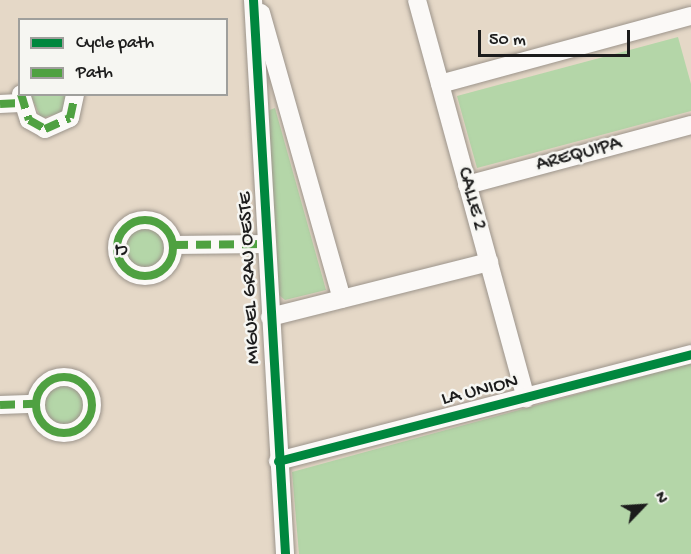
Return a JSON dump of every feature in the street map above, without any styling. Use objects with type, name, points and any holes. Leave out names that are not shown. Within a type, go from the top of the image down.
[{"type":"street","name":"MIGUEL GRAU OESTE","points":[[255,0],[280,510],[285,554]]},
{"type":"street","points":[[255,0],[342,299]]},
{"type":"street","name":"CALLE 2","points":[[417,0],[526,398]]},
{"type":"street","points":[[440,84],[689,12]]},
{"type":"street","points":[[0,104],[21,99],[28,120],[55,128],[70,118],[75,96]]},
{"type":"street","name":"AREQUIPA","points":[[467,185],[691,125]]},
{"type":"street","points":[[173,245],[266,244]]},
{"type":"street","points":[[270,317],[489,262]]},
{"type":"street","name":"LA UNION","points":[[278,461],[691,354]]},
{"type":"street","points":[[0,405],[35,404]]},
{"type":"street","points":[[272,554],[280,510]]},
{"type":"green space","points":[[678,37],[691,84],[691,111],[477,168],[457,96]]},
{"type":"green space","points":[[31,96],[68,96],[64,112],[41,118]]},
{"type":"green space","points":[[275,108],[326,290],[285,300],[275,292],[267,111]]},
{"type":"green space","points":[[145,229],[159,234],[164,248],[159,262],[145,267],[131,262],[126,248],[131,234]]},
{"type":"green space","points":[[691,363],[691,554],[299,554],[292,472]]},
{"type":"green space","points":[[64,386],[78,391],[83,405],[78,419],[64,424],[50,419],[45,405],[50,391]]},
{"type":"marked path","points":[[22,96],[29,120],[45,129],[70,118],[75,96]]},
{"type":"marked path","points":[[0,104],[20,103]]},
{"type":"marked path","points":[[145,220],[156,222],[165,228],[171,237],[173,248],[171,259],[165,268],[156,274],[145,276],[134,274],[125,268],[119,259],[117,248],[119,237],[125,228],[134,222],[145,220]]},
{"type":"marked path","points":[[173,245],[266,244]]},
{"type":"marked path","points":[[58,377],[70,377],[84,385],[92,399],[92,405],[90,416],[84,425],[70,433],[58,433],[41,421],[36,411],[36,399],[48,382],[58,377]]},
{"type":"marked path","points":[[0,405],[35,404]]},
{"type":"cycle path","points":[[253,0],[285,554]]},
{"type":"cycle path","points":[[278,461],[691,354]]}]
